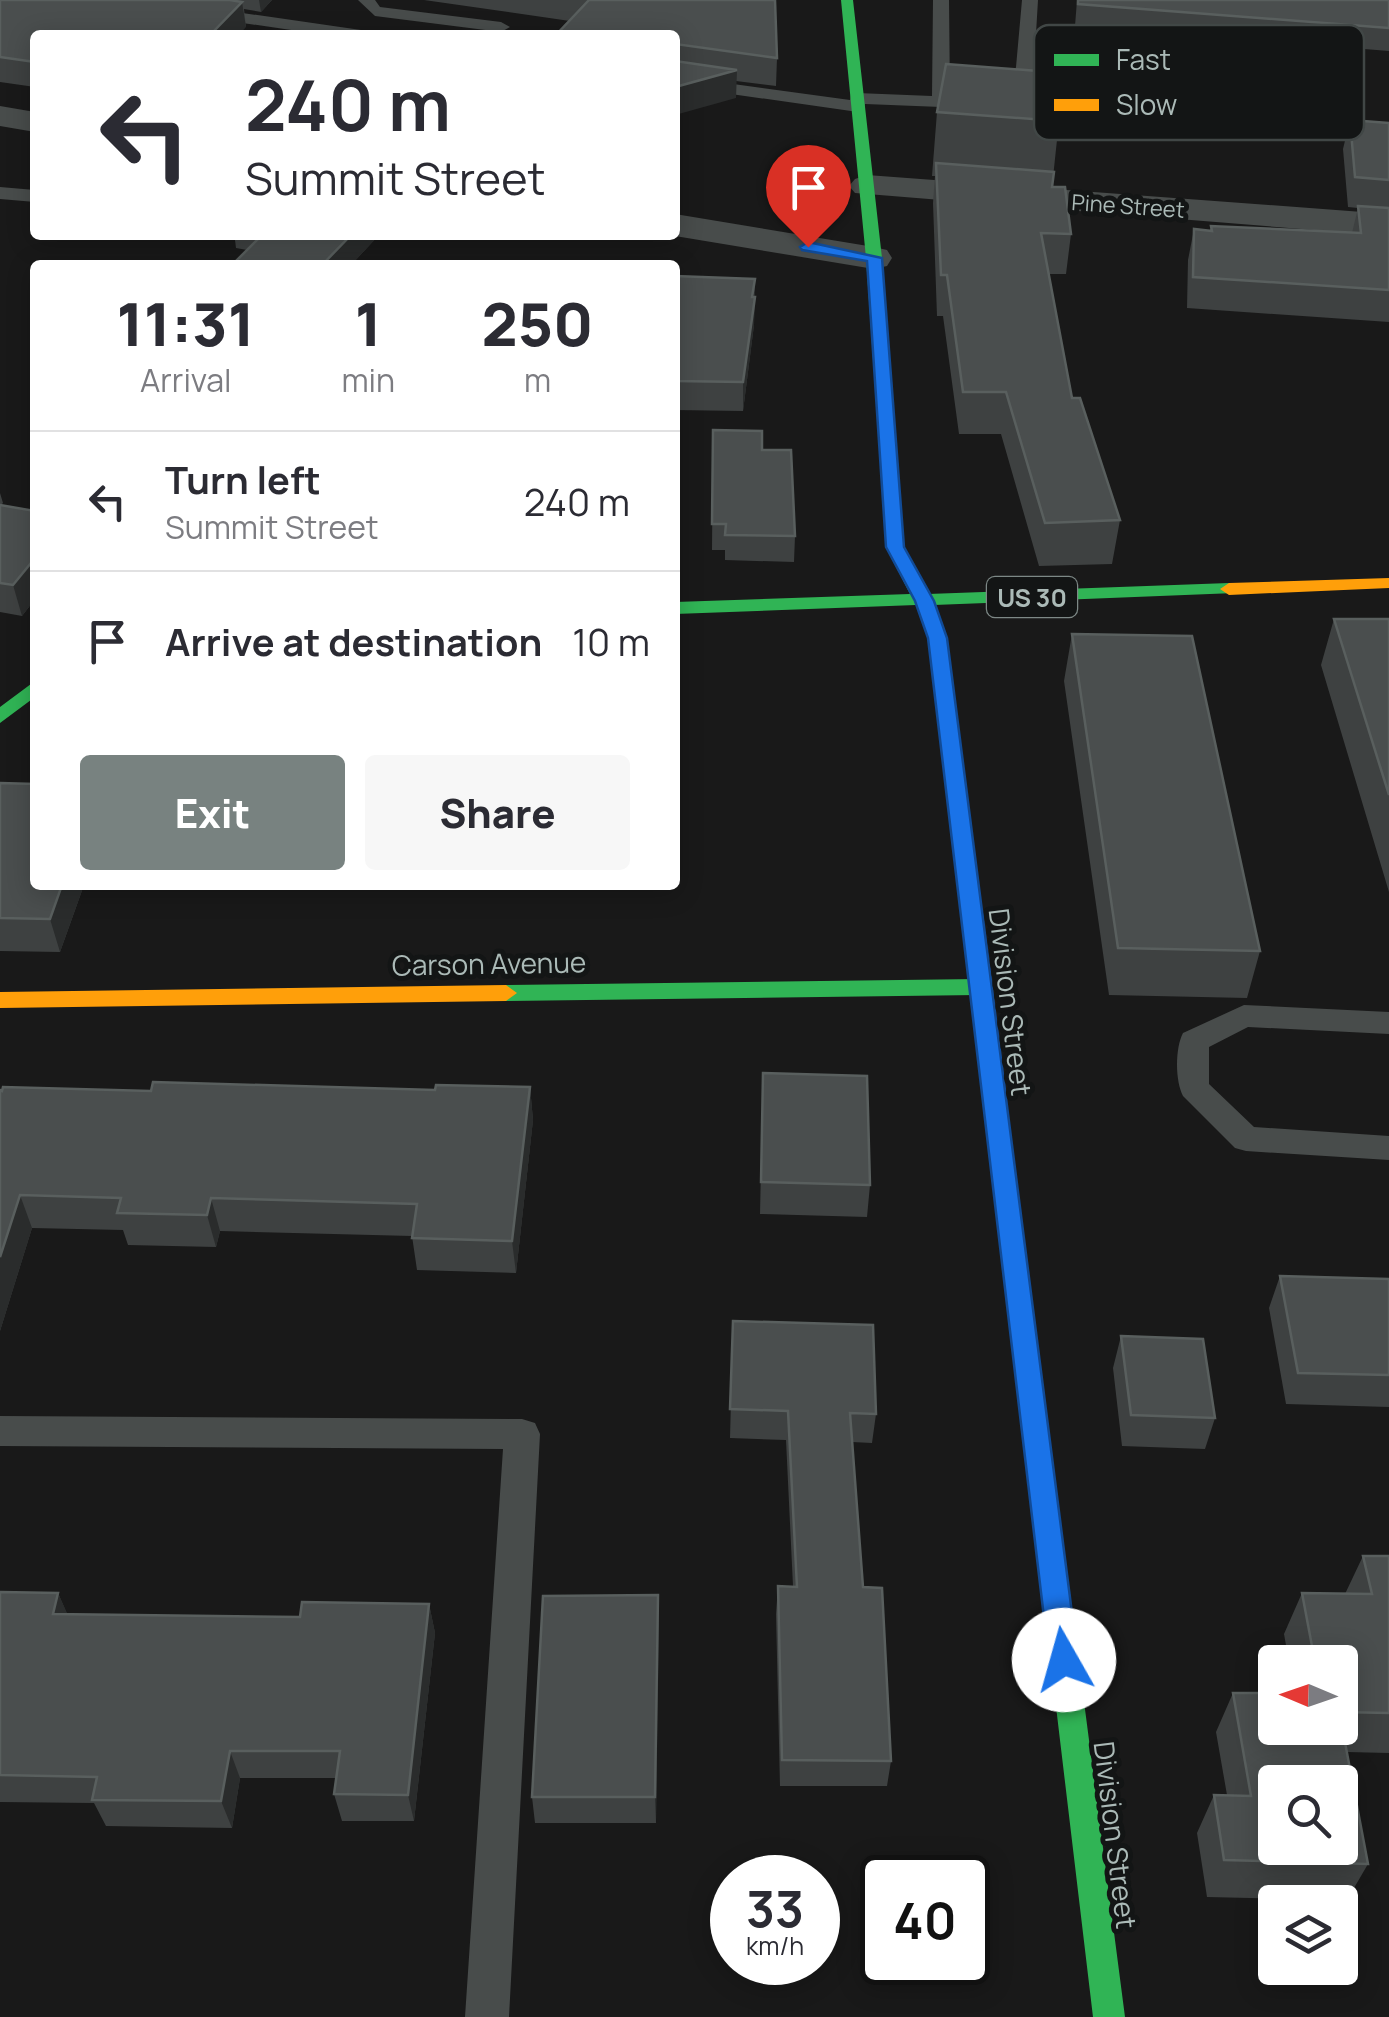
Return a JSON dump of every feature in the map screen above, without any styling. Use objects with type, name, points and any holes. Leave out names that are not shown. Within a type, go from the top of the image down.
[{"type":"street","name":"Division Street","points":[[847,0],[874,258],[895,547],[924,601],[937,638],[1109,2017]]},
{"type":"street","points":[[0,116],[30,121]]},
{"type":"street","name":"Pine Street","points":[[867,186],[1389,226]]},
{"type":"street","points":[[680,227],[874,258]]},
{"type":"street","name":"US 30","points":[[680,608],[1389,583]]},
{"type":"street","points":[[3,711],[30,691]]},
{"type":"street","name":"Carson Avenue","points":[[0,1000],[978,987]]},
{"type":"lane","points":[[366,0],[374,11],[501,27]]},
{"type":"lane","points":[[941,0],[941,102]]},
{"type":"lane","points":[[680,81],[858,102],[992,104],[1017,97],[1025,67],[1030,0]]},
{"type":"lane","points":[[194,11],[326,30]]},
{"type":"lane","points":[[0,193],[30,196]]},
{"type":"lane","points":[[1389,1023],[1244,1016],[1194,1041],[1194,1088],[1246,1139],[1389,1148]]},
{"type":"lane","points":[[0,1432],[522,1434],[488,2017]]},
{"type":"building","points":[[0,0],[242,2],[215,30],[30,30],[30,61],[0,57]]},
{"type":"building","points":[[589,0],[775,0],[777,58],[680,45],[680,30],[561,30]]},
{"type":"building","points":[[1078,0],[1389,0],[1389,28],[1364,25],[1078,4]]},
{"type":"building","points":[[680,62],[737,70],[680,86]]},
{"type":"building","points":[[946,64],[1034,71],[1034,119],[937,112]]},
{"type":"building","points":[[1364,121],[1389,123],[1389,180],[1355,177],[1352,140],[1364,140]]},
{"type":"building","points":[[936,163],[1054,172],[1052,187],[1065,187],[1071,234],[1041,233],[1072,398],[1080,398],[1120,520],[1045,523],[1006,392],[963,392],[947,275],[941,275]]},
{"type":"building","points":[[1358,206],[1389,208],[1389,290],[1193,277],[1194,229],[1212,231],[1211,226],[1361,233]]},
{"type":"building","points":[[257,240],[346,240],[327,260],[237,260]]},
{"type":"building","points":[[680,276],[755,279],[743,382],[680,381]]},
{"type":"building","points":[[713,430],[762,431],[762,450],[791,450],[795,536],[725,535],[726,524],[712,524]]},
{"type":"building","points":[[0,505],[30,510],[30,564],[13,585],[0,583]]},
{"type":"building","points":[[1334,619],[1389,619],[1389,795]]},
{"type":"building","points":[[1072,634],[1192,636],[1260,951],[1118,948]]},
{"type":"building","points":[[0,783],[30,784],[30,890],[60,890],[50,919],[0,918]]},
{"type":"building","points":[[763,1073],[867,1076],[870,1185],[761,1182]]},
{"type":"building","points":[[153,1082],[435,1090],[436,1085],[530,1087],[512,1241],[412,1238],[417,1204],[211,1198],[207,1215],[117,1213],[121,1198],[20,1195],[0,1257],[0,1090],[3,1087],[151,1091]]},
{"type":"building","points":[[1280,1276],[1389,1279],[1389,1375],[1298,1373]]},
{"type":"building","points":[[733,1321],[873,1325],[876,1414],[850,1413],[863,1587],[882,1588],[891,1761],[782,1760],[778,1586],[797,1587],[788,1411],[730,1409]]},
{"type":"building","points":[[1121,1336],[1203,1339],[1215,1418],[1131,1415]]},
{"type":"building","points":[[1363,1556],[1389,1556],[1389,1713],[1358,1712],[1358,1645],[1312,1645],[1302,1593],[1372,1594]]},
{"type":"building","points":[[0,1592],[58,1593],[53,1614],[300,1617],[302,1602],[429,1604],[408,1795],[334,1794],[340,1751],[230,1751],[221,1801],[92,1800],[97,1777],[0,1775]]},
{"type":"building","points":[[658,1595],[655,1797],[532,1797],[543,1596]]},
{"type":"building","points":[[1233,1693],[1258,1693],[1258,1745],[1345,1745],[1349,1765],[1258,1765],[1258,1861],[1224,1860],[1214,1795],[1251,1796]]},
{"type":"building","points":[[1358,1811],[1368,1864],[1358,1864]]},
{"type":"traffic: fast","points":[[847,0],[874,258],[895,547],[926,607]]},
{"type":"traffic: fast","points":[[680,608],[1229,589]]},
{"type":"traffic: fast","points":[[0,717],[30,691]]},
{"type":"traffic: fast","points":[[506,993],[978,987]]},
{"type":"traffic: fast","points":[[1040,1463],[1109,2017]]},
{"type":"traffic: slow","points":[[1229,589],[1389,583]]},
{"type":"traffic: slow","points":[[926,607],[937,638],[1040,1463]]},
{"type":"traffic: slow","points":[[0,1000],[506,993]]},
{"type":"route","points":[[808,247],[874,258],[895,547],[924,601],[937,638],[1064,1660]]}]
